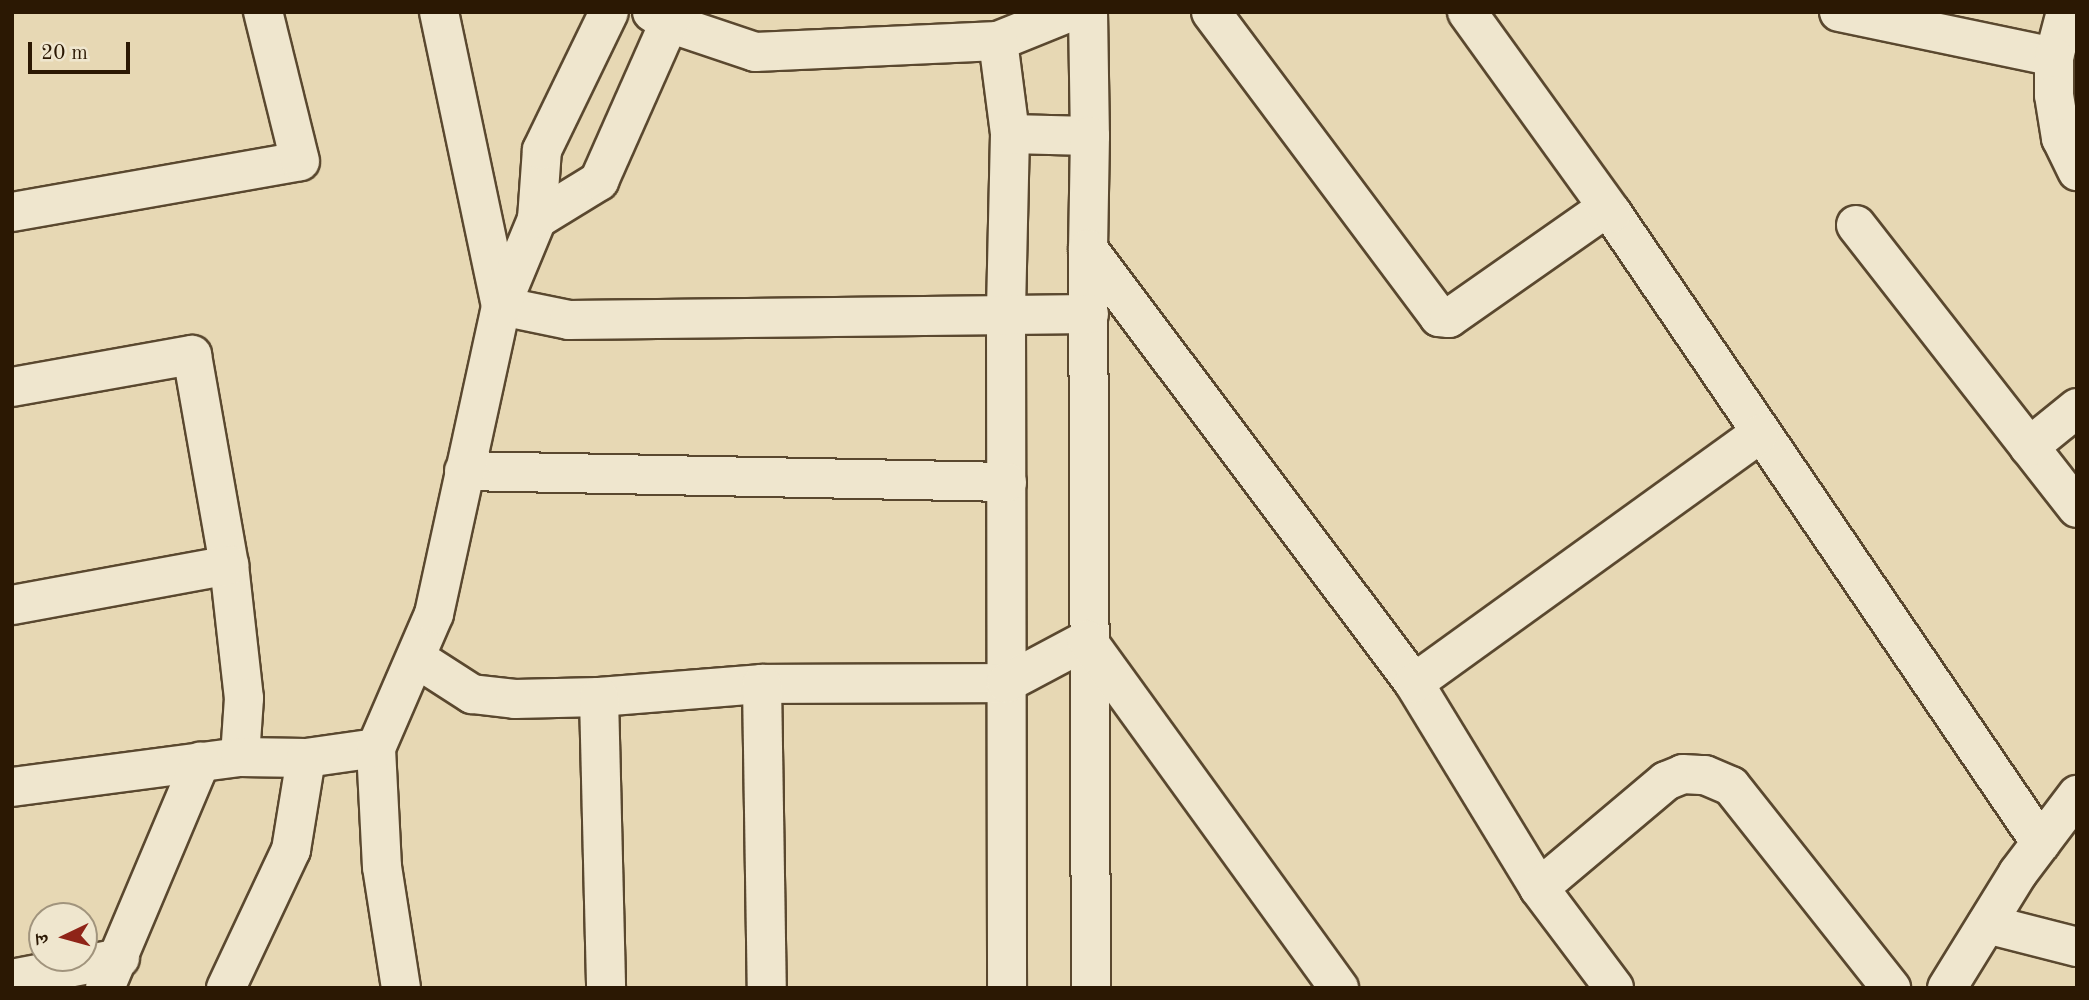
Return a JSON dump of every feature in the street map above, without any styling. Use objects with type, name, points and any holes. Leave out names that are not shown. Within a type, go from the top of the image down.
[{"type":"street","points":[[12,212],[300,161],[263,12]]},
{"type":"street","points":[[439,12],[501,306]]},
{"type":"street","points":[[401,988],[383,867],[376,748],[416,658],[448,563],[464,471],[501,306],[537,219],[542,150],[609,12]]},
{"type":"street","points":[[537,219],[598,181],[665,16],[755,51],[998,41],[1070,12]]},
{"type":"street","points":[[1088,12],[1090,136],[1087,640],[1091,988]]},
{"type":"street","points":[[1211,12],[1439,317],[1449,318],[1602,211],[1612,214]]},
{"type":"street","points":[[1467,12],[1612,214],[1759,434],[2041,842]]},
{"type":"street","points":[[1839,12],[2054,57]]},
{"type":"street","points":[[2066,12],[2054,57],[2054,95],[2061,138],[2077,170]]},
{"type":"street","points":[[998,41],[1010,135],[1006,314],[1007,988]]},
{"type":"street","points":[[1010,135],[1090,136]]},
{"type":"street","points":[[1856,225],[2077,508]]},
{"type":"street","points":[[1088,249],[1413,683],[1539,888],[1614,988]]},
{"type":"street","points":[[501,306],[569,320],[1089,314]]},
{"type":"street","points":[[12,387],[192,355],[229,565],[244,698],[240,757]]},
{"type":"street","points":[[2029,447],[2077,408]]},
{"type":"street","points":[[1413,683],[1759,434]]},
{"type":"street","points":[[464,471],[1007,481]]},
{"type":"street","points":[[12,605],[229,565]]},
{"type":"street","points":[[416,658],[472,694],[515,699],[598,697],[762,684],[1006,683],[1087,640]]},
{"type":"street","points":[[1087,640],[1339,988]]},
{"type":"street","points":[[762,684],[767,988]]},
{"type":"street","points":[[598,697],[606,988]]},
{"type":"street","points":[[12,787],[201,761],[240,757],[306,758],[376,748]]},
{"type":"street","points":[[226,988],[291,850],[306,758]]},
{"type":"street","points":[[12,979],[113,973],[201,761]]},
{"type":"street","points":[[1539,888],[1666,781],[1683,774],[1705,775],[1731,786],[1891,988]]},
{"type":"street","points":[[1947,988],[2041,842],[2077,795]]},
{"type":"street","points":[[1987,924],[2077,947]]}]
